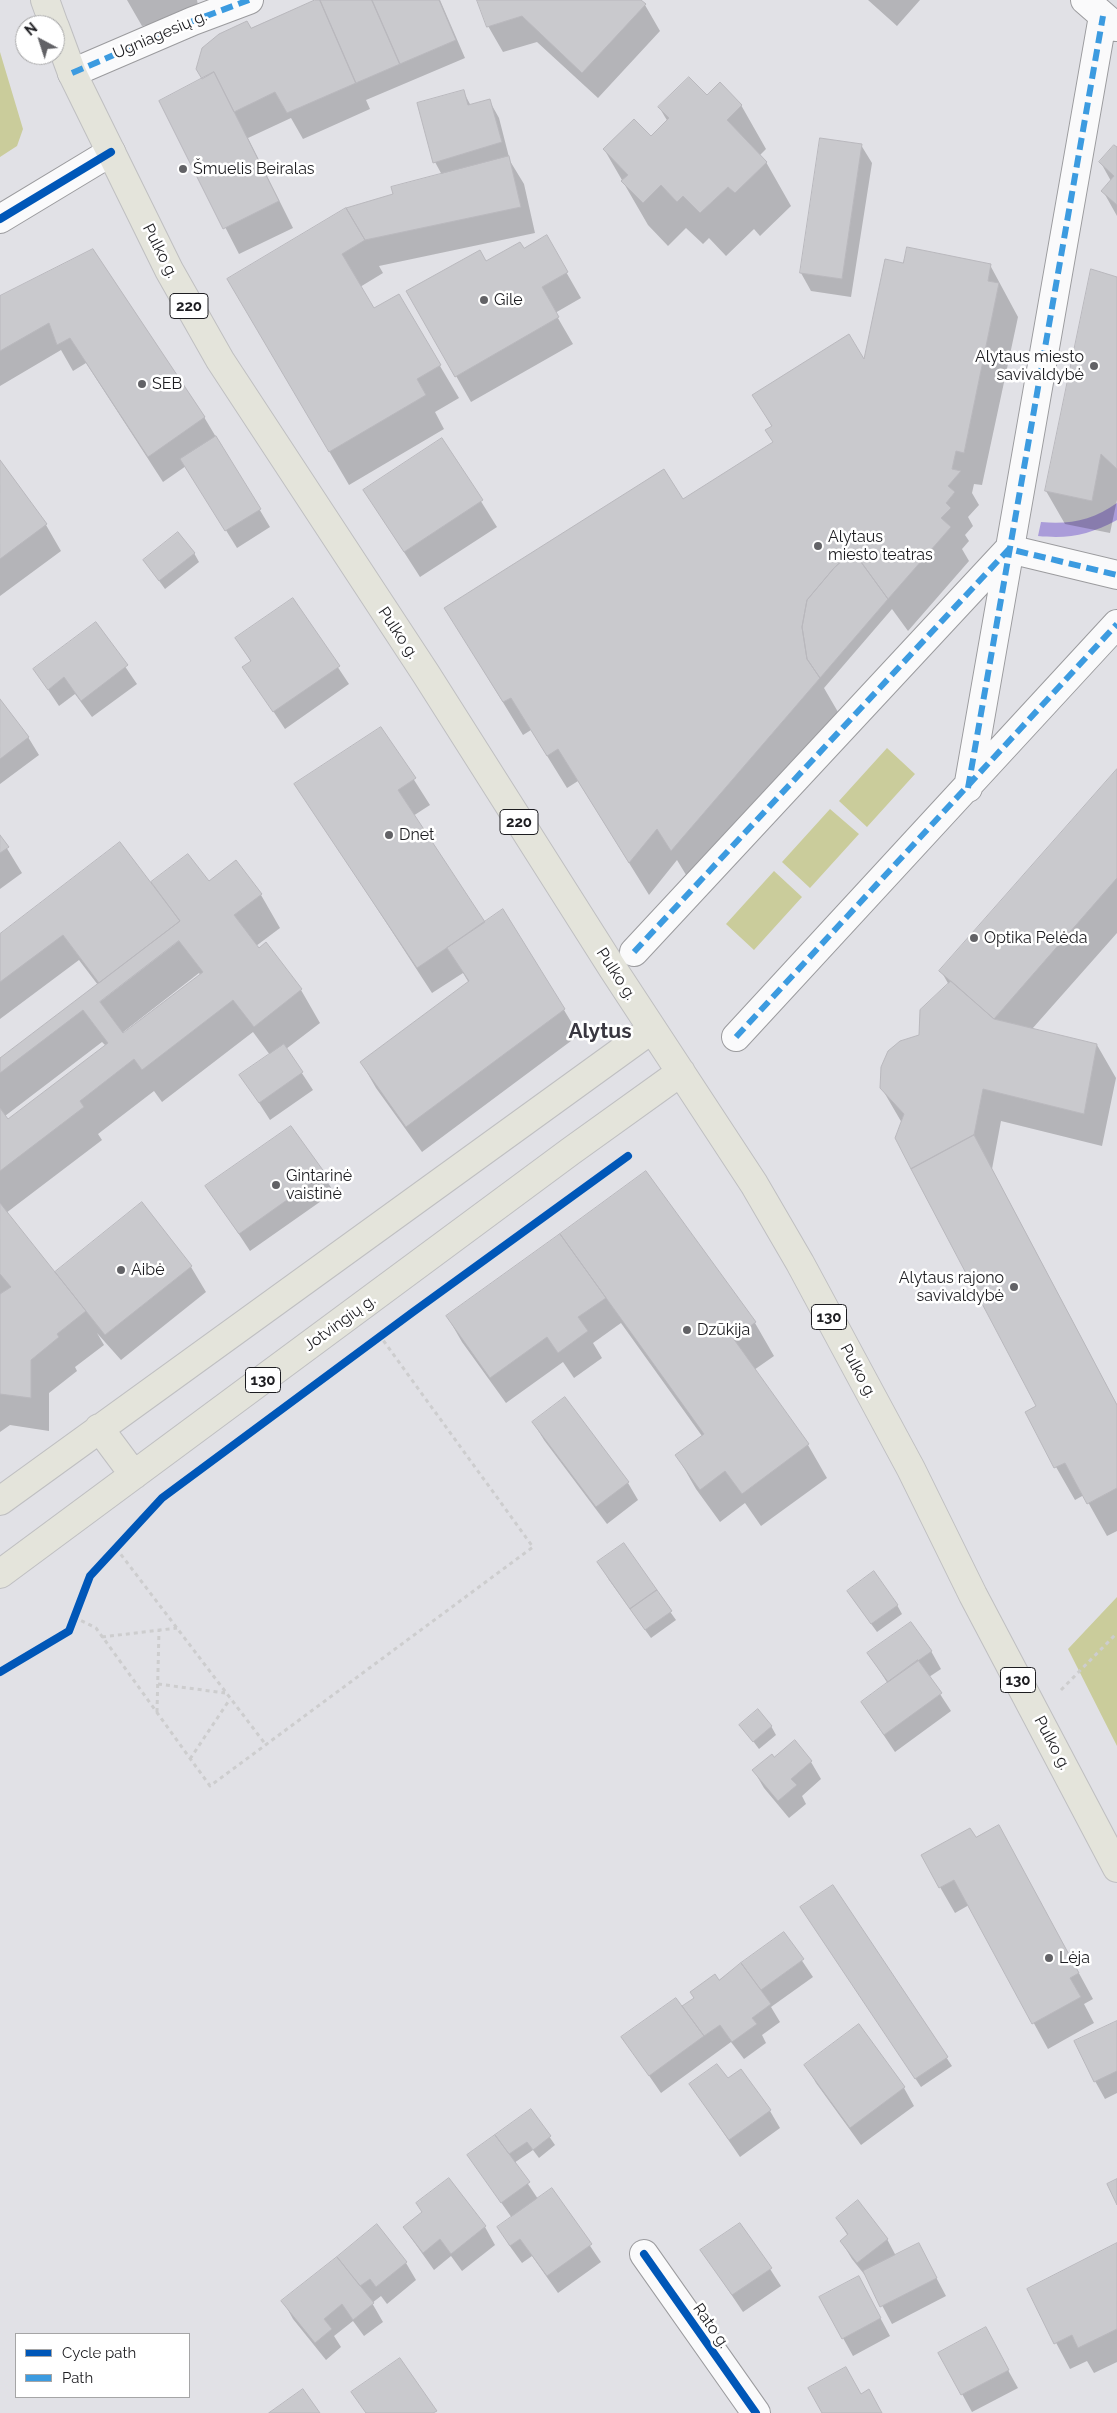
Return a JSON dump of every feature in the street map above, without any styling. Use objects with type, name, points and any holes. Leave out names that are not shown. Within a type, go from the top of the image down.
[{"type":"main road","name":"220","points":[[45,0],[51,15]]},
{"type":"main road","name":"220","points":[[65,53],[72,72],[111,152]]},
{"type":"main road","name":"Pulko g.","points":[[111,152],[169,270],[220,360],[426,674],[652,1029],[754,1184],[800,1264],[911,1468],[1117,1868]]},
{"type":"main road","points":[[0,1501],[652,1029]]},
{"type":"main road","name":"Jotvingių g.","points":[[0,1574],[681,1072]]},
{"type":"main road","points":[[99,1428],[134,1475]]},
{"type":"street","name":"Ugniagesių g.","points":[[72,72],[193,21],[249,0]]},
{"type":"street","points":[[968,788],[1102,15]]},
{"type":"street","points":[[0,219],[111,152]]},
{"type":"street","points":[[1009,549],[1117,575]]},
{"type":"street","points":[[634,952],[1009,549]]},
{"type":"street","points":[[736,1037],[968,788],[1117,624]]},
{"type":"street","name":"Rato g.","points":[[644,2254],[756,2413]]},
{"type":"path","points":[[74,1617],[96,1628],[210,1786],[533,1547],[380,1336]]},
{"type":"path","points":[[116,1548],[266,1745]]},
{"type":"path","points":[[102,1637],[177,1628]]},
{"type":"path","points":[[158,1713],[159,1630]]},
{"type":"path","points":[[1037,1715],[1117,1635]]},
{"type":"path","points":[[158,1684],[226,1693]]},
{"type":"path","points":[[190,1759],[230,1699]]},
{"type":"green space","points":[[0,52],[23,129],[17,146],[0,157]]},
{"type":"green space","points":[[887,748],[915,774],[867,827],[839,801]]},
{"type":"green space","points":[[830,809],[859,834],[810,888],[782,862]]},
{"type":"green space","points":[[774,871],[802,897],[754,950],[726,924]]},
{"type":"green space","points":[[1117,1597],[1117,1746],[1068,1649]]},
{"type":"shaded area","points":[[1117,503],[1117,520],[1097,529],[1079,535],[1059,537],[1038,536],[1041,522],[1061,523],[1080,520],[1099,514]]},
{"type":"building","points":[[315,0],[320,0],[356,83],[287,113],[275,92],[234,112],[214,72],[202,79],[196,69],[202,48],[219,34],[247,21],[251,28]]},
{"type":"building","points":[[320,0],[372,0],[400,64],[356,83]]},
{"type":"building","points":[[372,0],[439,0],[456,40],[400,64]]},
{"type":"building","points":[[477,0],[641,0],[646,4],[582,73],[522,16],[487,27]]},
{"type":"building","points":[[214,72],[279,201],[223,229],[159,101]]},
{"type":"building","points":[[689,77],[707,95],[720,82],[742,105],[727,120],[767,162],[735,193],[728,187],[700,213],[683,196],[677,202],[661,185],[643,203],[621,181],[628,175],[603,149],[634,119],[651,136],[669,118],[658,107]]},
{"type":"building","points":[[464,90],[468,105],[490,99],[502,142],[433,163],[417,103]]},
{"type":"building","points":[[820,138],[862,144],[842,279],[800,273]]},
{"type":"building","points":[[1114,145],[1117,147],[1117,205],[1101,191],[1114,176],[1099,162]]},
{"type":"building","points":[[509,156],[521,207],[365,240],[346,208],[393,194],[391,187]]},
{"type":"building","points":[[346,208],[365,240],[342,254],[374,308],[399,294],[441,365],[417,379],[426,395],[329,452],[227,279]]},
{"type":"building","points":[[547,235],[568,272],[542,287],[559,317],[455,377],[406,291],[480,250],[486,261],[520,242],[524,248]]},
{"type":"building","points":[[907,247],[991,264],[988,281],[999,283],[964,453],[956,451],[952,469],[961,471],[948,486],[955,492],[946,503],[951,508],[941,518],[951,527],[888,599],[853,551],[834,568],[807,600],[802,627],[807,659],[820,678],[671,851],[657,829],[629,863],[558,749],[547,756],[511,698],[503,702],[444,608],[664,469],[683,499],[773,442],[765,430],[772,426],[752,395],[849,334],[864,359],[885,259],[903,263]]},
{"type":"building","name":"SEB","points":[[93,249],[205,417],[148,457],[70,338],[57,345],[49,323],[0,351],[0,296]]},
{"type":"building","name":"Alytaus miesto savivaldybė","points":[[1091,269],[1117,277],[1117,469],[1101,454],[1092,501],[1045,491]]},
{"type":"building","points":[[216,436],[261,509],[225,531],[180,459]]},
{"type":"building","points":[[442,438],[483,500],[404,552],[363,490]]},
{"type":"building","points":[[0,460],[47,524],[0,559]]},
{"type":"building","points":[[178,532],[195,553],[159,581],[143,560]]},
{"type":"building","points":[[853,551],[888,599],[820,678],[807,659],[802,627],[807,600],[834,568]]},
{"type":"building","points":[[293,598],[340,666],[273,712],[242,667],[251,661],[235,638]]},
{"type":"building","points":[[96,622],[128,665],[81,701],[64,677],[48,690],[33,669]]},
{"type":"building","points":[[0,699],[29,737],[0,759]]},
{"type":"building","points":[[381,727],[416,778],[398,790],[485,922],[417,968],[294,784]]},
{"type":"building","points":[[1117,769],[1117,878],[994,1019],[939,971]]},
{"type":"building","points":[[0,835],[9,847],[0,853]]},
{"type":"building","points":[[120,842],[180,921],[99,983],[63,935],[0,982],[0,934]]},
{"type":"building","points":[[188,854],[209,881],[236,860],[262,894],[234,915],[259,948],[266,942],[302,989],[254,1027],[233,1000],[142,1070],[134,1059],[80,1101],[84,1107],[0,1171],[0,1108],[8,1119],[108,1043],[83,1010],[0,1073],[0,1058],[180,921],[151,882]],"holes":[[[179,941],[203,972],[123,1033],[100,1002]]]},
{"type":"building","points":[[503,909],[565,1009],[406,1127],[360,1062],[469,981],[447,948]]},
{"type":"building","points":[[951,981],[994,1019],[1097,1044],[1084,1114],[983,1089],[974,1135],[911,1169],[895,1138],[904,1114],[880,1088],[881,1067],[888,1051],[900,1041],[919,1035],[920,1010]]},
{"type":"building","points":[[284,1044],[303,1072],[259,1103],[239,1075]]},
{"type":"building","points":[[291,1126],[325,1173],[239,1234],[205,1186]]},
{"type":"building","name":"Alytaus rajono savivaldybė","points":[[974,1135],[1117,1405],[1117,1488],[1087,1504],[1065,1463],[1054,1468],[1025,1412],[1036,1406],[911,1169]]},
{"type":"building","name":"Dzūkija","points":[[646,1171],[756,1322],[733,1338],[809,1444],[742,1494],[725,1471],[700,1490],[675,1455],[704,1434],[560,1234]]},
{"type":"building","points":[[142,1202],[192,1266],[105,1335],[55,1272]]},
{"type":"building","points":[[0,1203],[86,1311],[57,1334],[59,1337],[31,1360],[31,1398],[0,1394],[0,1294],[11,1287],[0,1274]]},
{"type":"building","points":[[560,1234],[606,1298],[578,1317],[588,1331],[558,1353],[547,1337],[490,1378],[446,1316]]},
{"type":"building","points":[[565,1397],[629,1482],[596,1507],[532,1422]]},
{"type":"building","points":[[624,1543],[657,1590],[630,1609],[597,1562]]},
{"type":"building","points":[[874,1571],[898,1605],[871,1624],[847,1591]]},
{"type":"building","points":[[657,1590],[672,1611],[645,1630],[630,1609]]},
{"type":"building","points":[[911,1622],[932,1651],[888,1682],[867,1653]]},
{"type":"building","points":[[918,1660],[942,1693],[884,1735],[861,1702]]},
{"type":"building","points":[[758,1709],[772,1726],[753,1742],[739,1725]]},
{"type":"building","points":[[795,1740],[812,1761],[791,1779],[797,1785],[778,1801],[752,1770],[772,1754],[774,1757]]},
{"type":"building","points":[[999,1825],[1079,1973],[1070,1978],[1081,1997],[1032,2024],[954,1880],[939,1888],[921,1855],[970,1828],[976,1837]]},
{"type":"building","points":[[833,1885],[948,2057],[915,2079],[800,1907]]},
{"type":"building","points":[[784,1932],[804,1959],[761,1990],[741,1963]]},
{"type":"building","points":[[741,1963],[771,2004],[752,2018],[757,2024],[732,2042],[720,2025],[704,2036],[682,2006],[694,1998],[690,1992],[715,1974],[719,1980]]},
{"type":"building","points":[[676,1998],[704,2036],[649,2076],[621,2037]]},
{"type":"building","points":[[1117,2021],[1117,2071],[1094,2082],[1074,2041]]},
{"type":"building","points":[[859,2024],[905,2087],[850,2128],[804,2065]]},
{"type":"building","points":[[717,2064],[728,2078],[741,2069],[771,2110],[729,2140],[689,2084]]},
{"type":"building","points":[[531,2109],[551,2136],[533,2150],[527,2142],[509,2154],[495,2135]]},
{"type":"building","points":[[495,2135],[530,2182],[501,2203],[467,2155]]},
{"type":"building","points":[[449,2178],[486,2226],[451,2254],[440,2239],[423,2253],[403,2227],[422,2212],[416,2203]]},
{"type":"building","points":[[1117,2179],[1117,2205],[1107,2184]]},
{"type":"building","points":[[552,2188],[592,2244],[547,2276],[520,2239],[510,2246],[497,2227]]},
{"type":"building","points":[[858,2200],[888,2239],[857,2263],[840,2241],[848,2234],[836,2218]]},
{"type":"building","points":[[740,2223],[772,2268],[732,2295],[700,2250]]},
{"type":"building","points":[[377,2224],[407,2262],[376,2287],[370,2279],[360,2286],[337,2257]]},
{"type":"building","points":[[919,2243],[937,2278],[880,2307],[863,2271]]},
{"type":"building","points":[[1117,2243],[1117,2329],[1078,2348],[1072,2335],[1054,2344],[1027,2289]]},
{"type":"building","points":[[337,2257],[374,2303],[353,2320],[342,2304],[324,2319],[332,2329],[315,2343],[281,2301]]},
{"type":"building","points":[[859,2276],[881,2318],[842,2339],[819,2297]]},
{"type":"building","points":[[986,2327],[1009,2370],[961,2395],[938,2353]]},
{"type":"building","points":[[400,2358],[437,2411],[433,2413],[366,2413],[351,2392]]},
{"type":"building","points":[[846,2367],[861,2394],[869,2389],[882,2413],[822,2413],[808,2388]]},
{"type":"building","points":[[303,2389],[320,2413],[269,2413]]},
{"type":"marked path","points":[[72,73],[193,21],[249,0]]},
{"type":"marked path","points":[[968,788],[1103,16]]},
{"type":"marked path","points":[[634,952],[1009,549],[1117,575]]},
{"type":"marked path","points":[[736,1037],[1117,624]]},
{"type":"cycle path","points":[[0,219],[111,152]]},
{"type":"cycle path","points":[[0,1672],[69,1631],[90,1576],[162,1498],[628,1156]]},
{"type":"cycle path","points":[[644,2254],[756,2413]]},
{"type":"place","name":"Šmuelis Beiralas","points":[[183,169]]},
{"type":"place","name":"Gile","points":[[484,300]]},
{"type":"place","name":"Alytaus miesto savivaldybė","points":[[1094,366]]},
{"type":"place","name":"SEB","points":[[142,384]]},
{"type":"place","name":"Alytaus miesto teatras","points":[[818,546]]},
{"type":"place","name":"Dnet","points":[[389,835]]},
{"type":"place","name":"Optika Pelėda","points":[[974,938]]},
{"type":"place","name":"Gintarinė vaistinė","points":[[276,1185]]},
{"type":"place","name":"Aibė","points":[[121,1270]]},
{"type":"place","name":"Alytaus rajono savivaldybė","points":[[1014,1287]]},
{"type":"place","name":"Dzūkija","points":[[687,1330]]},
{"type":"place","name":"Lėja","points":[[1049,1958]]},
{"type":"district","name":"Alytus","points":[[600,1032]]}]
